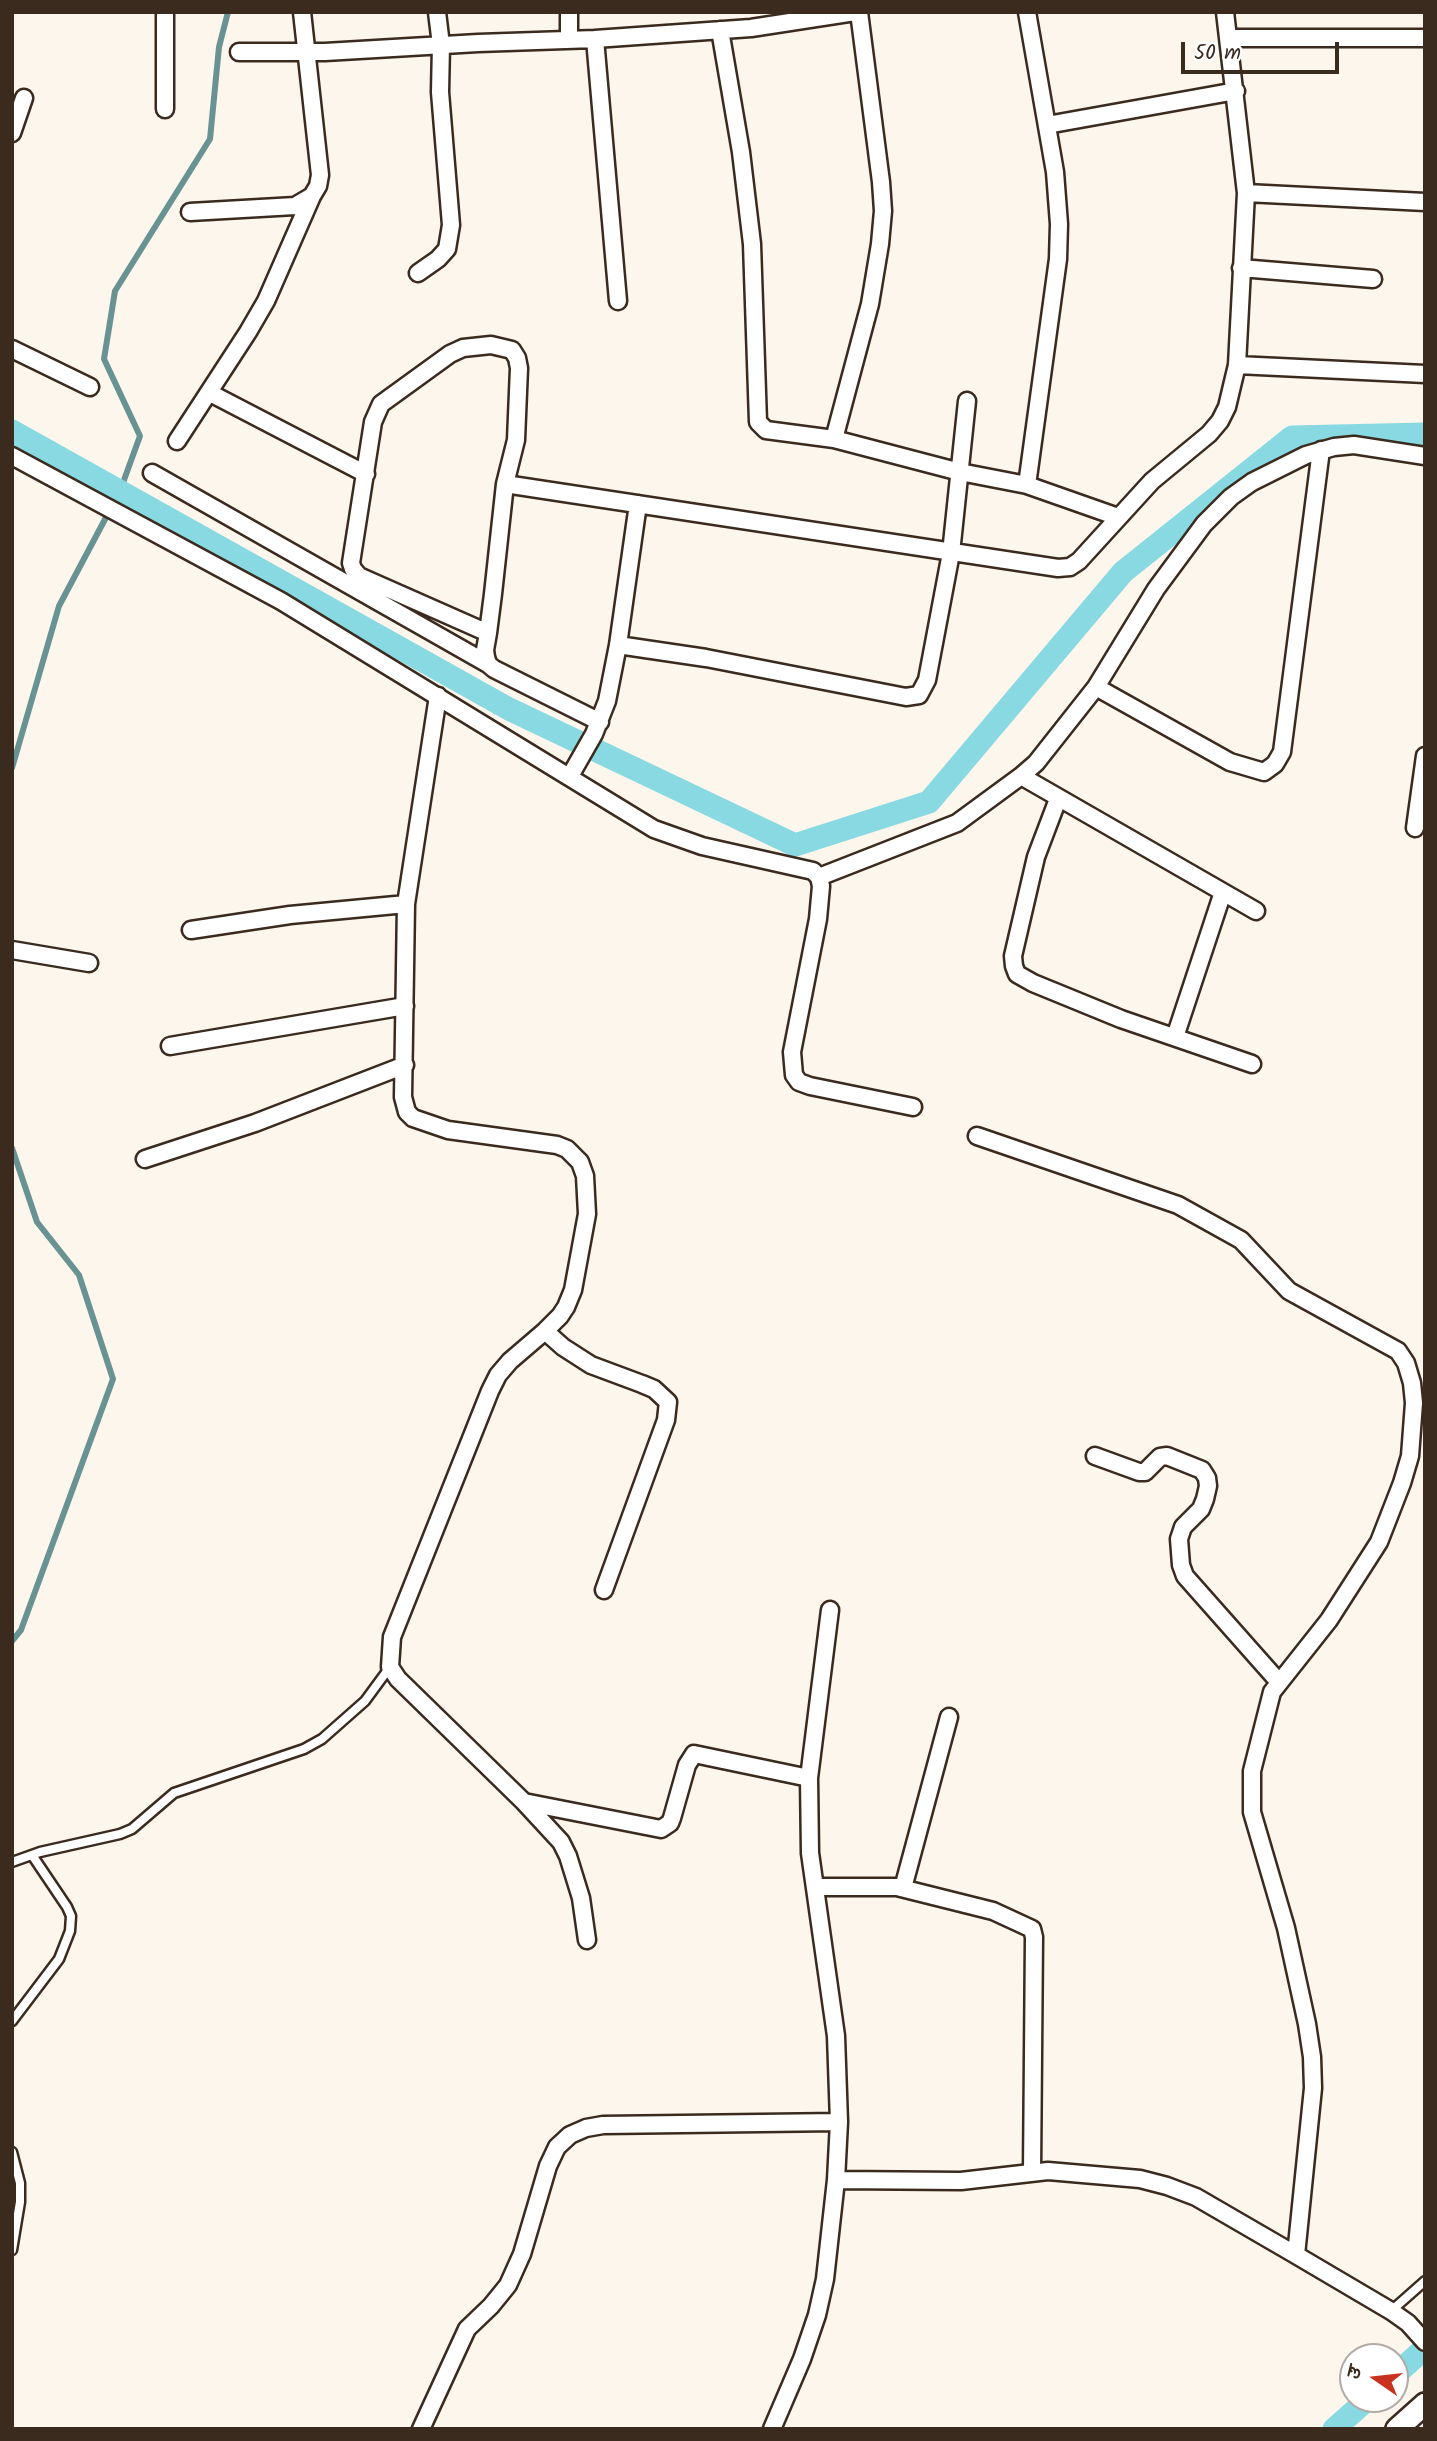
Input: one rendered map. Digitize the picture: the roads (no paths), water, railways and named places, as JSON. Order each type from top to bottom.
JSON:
[{"type":"street","points":[[165,12],[165,109]]},
{"type":"street","points":[[177,441],[266,301],[318,186],[320,174],[302,12]]},
{"type":"street","points":[[418,273],[447,249],[451,225],[440,92],[441,45],[437,12]]},
{"type":"street","points":[[569,12],[569,40]]},
{"type":"street","points":[[239,52],[306,52],[595,39],[720,30],[857,12],[883,211],[870,304],[834,439]]},
{"type":"street","points":[[1027,12],[1058,198],[1058,247],[1027,485]]},
{"type":"street","points":[[505,484],[1058,568],[1069,567],[1079,561],[1152,481],[1209,434],[1227,407],[1237,365],[1246,193],[1225,12]]},
{"type":"street","points":[[720,30],[741,152],[752,243],[758,422],[766,430],[834,439],[960,472],[1027,485],[1118,517]]},
{"type":"street","points":[[1230,38],[1425,38]]},
{"type":"street","points":[[595,39],[618,301]]},
{"type":"street","points":[[1047,125],[1236,91]]},
{"type":"street","points":[[12,133],[24,98]]},
{"type":"street","points":[[1246,193],[1425,202]]},
{"type":"street","points":[[190,212],[295,206],[312,196]]},
{"type":"street","points":[[1241,268],[1373,279]]},
{"type":"street","points":[[488,633],[359,576],[353,569],[352,552],[373,422],[381,404],[450,354],[463,348],[491,345],[512,350],[519,368],[516,440],[505,484],[488,633],[485,650],[488,664]]},
{"type":"street","points":[[12,349],[90,387]]},
{"type":"street","points":[[1237,365],[1425,374]]},
{"type":"street","points":[[210,393],[366,474]]},
{"type":"street","points":[[618,645],[706,658],[906,697],[919,695],[927,680],[951,553],[967,401]]},
{"type":"street","points":[[819,877],[957,823],[1021,776],[1041,757],[1096,687],[1156,589],[1205,524],[1231,497],[1252,482],[1306,455],[1354,445],[1425,456]]},
{"type":"street","points":[[1096,687],[1230,762],[1264,772],[1275,764],[1282,752],[1321,450]]},
{"type":"street","points":[[12,456],[281,601],[438,696],[574,769],[627,814],[654,829],[702,846],[807,868],[819,877],[821,886],[818,919],[792,1052],[794,1075],[799,1082],[810,1086],[913,1107]]},
{"type":"street","points":[[152,473],[597,728]]},
{"type":"street","points":[[574,769],[597,728],[618,645],[638,504]]},
{"type":"street","points":[[438,696],[406,904],[403,1097],[407,1112],[413,1118],[447,1130],[558,1145],[574,1154],[585,1176],[587,1214],[573,1290],[560,1316],[510,1362],[498,1375],[490,1391],[392,1637],[390,1667],[398,1679],[524,1802],[561,1842],[581,1898],[587,1940]]},
{"type":"street","points":[[1415,828],[1425,756]]},
{"type":"street","points":[[1021,776],[1256,911]]},
{"type":"street","points":[[1058,799],[1036,857],[1013,956],[1017,974],[1023,979],[1121,1019],[1252,1064]]},
{"type":"street","points":[[1175,1037],[1223,892]]},
{"type":"street","points":[[191,930],[290,915],[406,904]]},
{"type":"street","points":[[12,950],[89,963]]},
{"type":"street","points":[[170,1046],[405,1006]]},
{"type":"street","points":[[145,1159],[256,1123],[405,1065]]},
{"type":"street","points":[[977,1136],[1178,1205],[1225,1230],[1241,1240],[1289,1291],[1398,1351],[1406,1363],[1412,1383],[1419,1416],[1410,1455],[1387,1526],[1329,1620],[1278,1681],[1268,1700],[1252,1771],[1252,1812],[1286,1928],[1312,2057],[1313,2088],[1296,2255]]},
{"type":"street","points":[[545,1331],[563,1348],[591,1365],[654,1389],[668,1402],[666,1420],[604,1590]]},
{"type":"street","points":[[1096,1456],[1139,1472],[1145,1472],[1160,1457],[1167,1456],[1202,1470],[1208,1486],[1201,1508],[1183,1527],[1180,1539],[1181,1565],[1185,1576],[1278,1681]]},
{"type":"street","points":[[772,2429],[802,2359],[817,2315],[825,2279],[836,2180],[839,2122],[836,2036],[810,1853],[809,1778],[830,1610]]},
{"type":"street","points":[[903,1888],[949,1717]]},
{"type":"street","points":[[524,1802],[661,1829],[670,1823],[687,1765],[694,1754],[809,1778]]},
{"type":"street","points":[[815,1887],[903,1888],[993,1911],[1032,1929],[1032,2172]]},
{"type":"street","points":[[421,2429],[467,2329],[508,2285],[523,2255],[548,2166],[558,2147],[570,2135],[586,2127],[603,2125],[839,2122]]},
{"type":"street","points":[[836,2180],[961,2181],[1048,2171],[1140,2179],[1167,2186],[1214,2207],[1391,2311],[1408,2323],[1425,2342]]},
{"type":"street","points":[[1397,2429],[1425,2404]]},
{"type":"lane","points":[[12,1862],[120,1834],[132,1829],[174,1793],[304,1749],[322,1739],[365,1701],[390,1667]]},
{"type":"lane","points":[[12,2021],[59,1959],[70,1931],[71,1916],[67,1907],[33,1855]]},
{"type":"lane","points":[[12,2152],[20,2183],[20,2202],[12,2250]]},
{"type":"lane","points":[[1391,2311],[1425,2281]]},
{"type":"waterway","points":[[12,768],[59,606],[120,491],[140,436],[104,359],[115,291],[210,139],[219,47],[228,12]]},
{"type":"waterway","points":[[12,431],[509,709],[795,845],[929,802],[1123,572],[1292,437],[1425,434]]},
{"type":"waterway","points":[[12,1148],[37,1222],[79,1275],[113,1379],[21,1630],[12,1641]]},
{"type":"waterway","points":[[1409,2362],[1425,2348]]},
{"type":"waterway","points":[[1334,2429],[1352,2413]]}]
